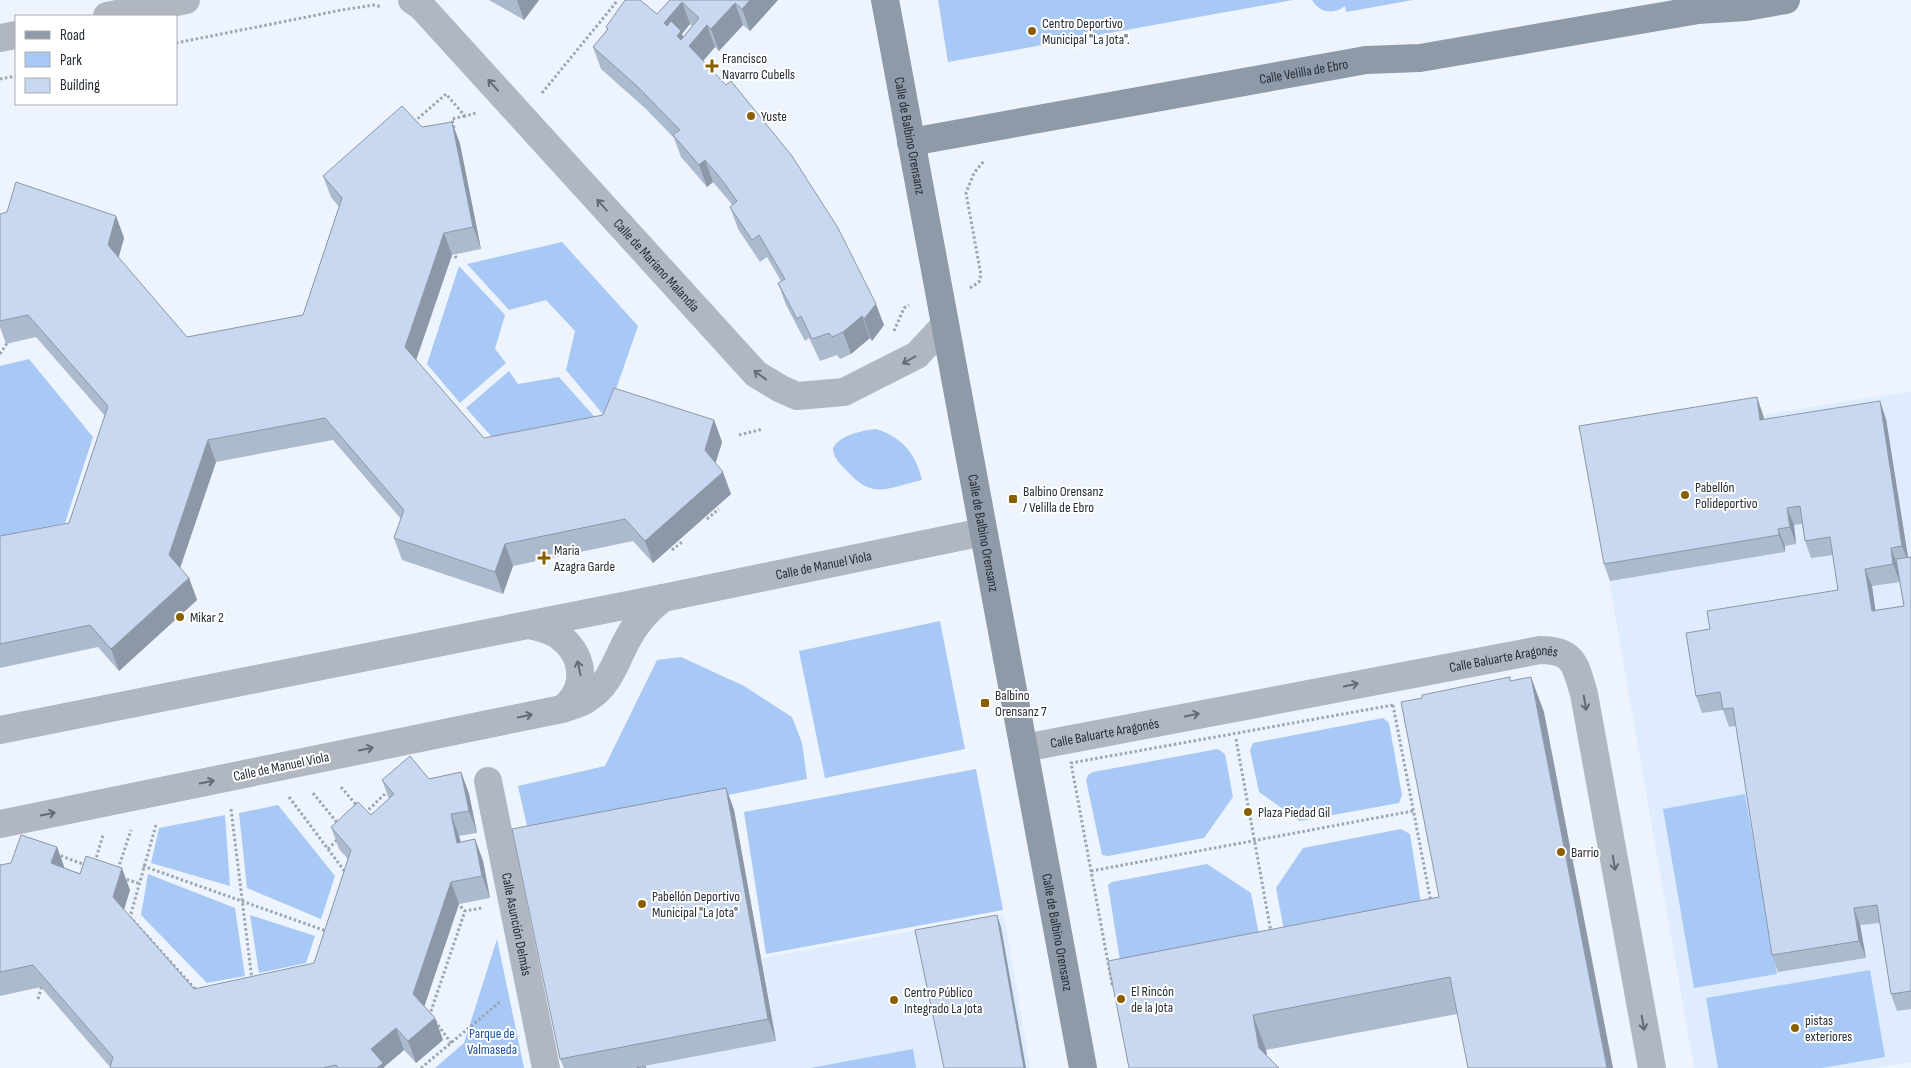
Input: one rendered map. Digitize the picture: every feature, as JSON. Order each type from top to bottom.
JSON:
[{"type":"street","points":[[112,15],[186,0]]},
{"type":"street","name":"Calle de Balbino Orensanz","points":[[884,0],[912,142],[944,326],[1083,1068]]},
{"type":"street","name":"Calle Velilla de Ebro","points":[[912,142],[1366,60],[1420,58],[1710,5],[1746,7],[1786,0]]},
{"type":"street","name":"Calle de Mariano Malandía","points":[[401,4],[422,7],[756,374],[780,389],[796,396],[844,392],[916,355],[944,326]]},
{"type":"street","points":[[0,38],[15,35]]},
{"type":"street","name":"Calle de Manuel Viola","points":[[0,730],[529,625],[983,532]]},
{"type":"street","name":"Calle de Manuel Viola","points":[[0,824],[562,709],[587,699],[601,688],[614,670],[635,626],[648,610],[663,598]]},
{"type":"street","name":"Calle de Manuel Viola","points":[[529,625],[554,632],[564,639],[579,662],[580,686],[570,703],[562,709]]},
{"type":"street","name":"Calle Baluarte Aragonés","points":[[1024,748],[1540,650],[1558,650],[1569,658],[1577,671],[1584,694],[1652,1068]]},
{"type":"street","name":"Calle Asunción Delmás","points":[[488,781],[546,1068]]},
{"type":"path","points":[[542,93],[618,0]]},
{"type":"path","points":[[178,43],[342,10],[374,5],[401,4]]},
{"type":"path","points":[[0,79],[15,76]]},
{"type":"path","points":[[413,123],[446,94],[465,116]]},
{"type":"path","points":[[455,135],[452,120],[482,112]]},
{"type":"path","points":[[893,368],[889,346],[904,308],[910,304],[974,287],[980,282],[980,267],[966,193],[974,173],[985,160]]},
{"type":"path","points":[[447,245],[458,260]]},
{"type":"path","points":[[0,354],[10,338]]},
{"type":"path","points":[[739,435],[763,429]]},
{"type":"path","points":[[707,519],[719,509]]},
{"type":"path","points":[[672,550],[682,542]]},
{"type":"path","points":[[1393,705],[1413,811],[1435,923],[1112,984],[1071,763],[1393,705]]},
{"type":"path","points":[[1235,733],[1271,934]]},
{"type":"path","points":[[340,786],[364,814],[395,785]]},
{"type":"path","points":[[313,792],[345,832]]},
{"type":"path","points":[[289,797],[348,874]]},
{"type":"path","points":[[231,809],[253,990]]},
{"type":"path","points":[[1091,871],[1413,811]]},
{"type":"path","points":[[130,917],[156,824]]},
{"type":"path","points":[[131,829],[116,876],[138,883]]},
{"type":"path","points":[[50,851],[93,867],[103,835]]},
{"type":"path","points":[[328,849],[339,838]]},
{"type":"path","points":[[143,866],[243,903],[330,932]]},
{"type":"path","points":[[348,874],[353,873]]},
{"type":"path","points":[[345,882],[348,874]]},
{"type":"path","points":[[450,902],[459,904],[465,911]]},
{"type":"path","points":[[465,911],[512,902]]},
{"type":"path","points":[[451,1043],[430,1014],[465,911]]},
{"type":"path","points":[[121,919],[130,917]]},
{"type":"path","points":[[130,917],[199,994]]},
{"type":"path","points":[[327,941],[332,924]]},
{"type":"path","points":[[1273,944],[1275,953]]},
{"type":"path","points":[[421,1068],[527,978]]},
{"type":"path","points":[[38,999],[41,988],[46,981]]},
{"type":"shaded area","points":[[1911,391],[1911,1062],[1873,1068],[1694,1068],[1585,443]]},
{"type":"shaded area","name":"Centro Público Integrado La Jota","points":[[1004,914],[1030,1068],[634,1068],[776,1041],[762,958]]},
{"type":"green space","name":"Centro Deportivo Municipal \"La Jota\".","points":[[938,0],[1293,0],[948,62]]},
{"type":"green space","points":[[1312,0],[1413,0],[1346,12],[1345,6],[1336,11],[1323,10]]},
{"type":"green space","points":[[562,242],[638,326],[606,418],[566,370],[575,331],[546,300],[509,310],[467,264]]},
{"type":"green space","points":[[459,266],[505,315],[495,349],[506,363],[460,403],[427,364]]},
{"type":"green space","points":[[29,359],[93,437],[65,523],[0,536],[0,366]]},
{"type":"green space","points":[[509,371],[518,384],[559,377],[601,424],[499,445],[466,408]]},
{"type":"green space","points":[[876,429],[893,437],[906,448],[916,462],[922,480],[890,488],[873,489],[856,480],[839,463],[833,448],[841,439],[852,434]]},
{"type":"green space","points":[[940,621],[965,749],[825,778],[799,651]]},
{"type":"green space","points":[[681,657],[744,686],[792,717],[802,743],[807,779],[529,835],[518,786],[605,766],[657,660]]},
{"type":"green space","points":[[1383,718],[1389,723],[1402,795],[1399,803],[1300,821],[1259,792],[1250,750],[1253,743]]},
{"type":"green space","points":[[1218,749],[1225,754],[1233,797],[1204,838],[1108,856],[1102,855],[1086,780],[1088,775],[1093,772]]},
{"type":"green space","points":[[976,769],[1003,910],[766,954],[744,812]]},
{"type":"green space","points":[[1745,794],[1777,974],[1694,988],[1663,809]]},
{"type":"green space","points":[[278,805],[335,876],[321,919],[247,888],[239,813]]},
{"type":"green space","points":[[225,815],[230,886],[151,863],[159,828]]},
{"type":"green space","points":[[1401,829],[1410,834],[1421,903],[1284,930],[1276,888],[1303,848]]},
{"type":"green space","points":[[1207,864],[1251,893],[1259,935],[1120,961],[1108,885],[1112,882]]},
{"type":"green space","points":[[148,874],[235,908],[245,976],[207,983],[141,915]]},
{"type":"green space","points":[[250,915],[315,936],[306,963],[259,973]]},
{"type":"green space","name":"Parque de Valmaseda","points":[[497,939],[524,1068],[435,1068],[464,1043]]},
{"type":"green space","name":"pistas exteriores","points":[[1870,970],[1885,1057],[1822,1068],[1718,1068],[1706,998]]},
{"type":"green space","points":[[913,1049],[916,1068],[810,1068]]},
{"type":"building","points":[[625,0],[640,0],[657,14],[670,0],[750,0],[742,9],[735,3],[711,29],[707,25],[689,46],[726,85],[731,81],[792,156],[838,228],[876,304],[864,319],[862,316],[843,332],[832,337],[829,333],[812,339],[801,316],[797,319],[778,283],[785,279],[759,235],[752,240],[730,207],[737,201],[722,180],[705,160],[699,165],[673,135],[680,130],[638,87],[593,47],[608,29],[606,27]],"holes":[[[682,2],[699,18],[681,40],[677,36],[681,31],[671,21],[667,26],[664,23]]]},
{"type":"building","points":[[402,106],[422,127],[452,122],[473,227],[444,233],[405,347],[484,438],[603,415],[614,388],[714,420],[705,450],[723,472],[645,541],[625,519],[505,544],[495,572],[394,538],[404,510],[325,418],[208,440],[169,555],[189,578],[111,649],[90,625],[0,644],[0,536],[69,523],[108,406],[28,315],[0,321],[0,214],[7,212],[16,182],[116,216],[108,245],[187,337],[303,315],[342,198],[323,176]]},
{"type":"building","points":[[1757,397],[1760,420],[1880,401],[1902,546],[1891,548],[1893,564],[1865,569],[1872,611],[1904,606],[1896,559],[1911,557],[1911,991],[1891,994],[1877,905],[1854,908],[1859,941],[1772,955],[1733,708],[1723,709],[1720,692],[1696,696],[1686,633],[1710,629],[1707,611],[1838,590],[1830,537],[1805,541],[1800,506],[1787,508],[1790,527],[1778,529],[1779,535],[1604,564],[1579,426]]},
{"type":"building","points":[[1510,677],[1510,681],[1531,677],[1607,1068],[1468,1068],[1450,977],[1253,1015],[1259,1048],[1279,1068],[1129,1068],[1108,961],[1439,897],[1401,702],[1422,698],[1422,695]]},
{"type":"building","points":[[410,756],[429,779],[461,772],[469,811],[451,814],[457,843],[475,839],[482,876],[451,882],[413,994],[435,1018],[408,1041],[396,1028],[371,1049],[383,1063],[377,1068],[339,1068],[336,1065],[322,1068],[110,1068],[113,1057],[33,965],[0,972],[0,865],[11,863],[21,835],[57,847],[51,863],[80,874],[86,856],[122,868],[113,897],[194,989],[314,963],[351,850],[331,827],[358,802],[371,815],[394,794],[382,780]]},
{"type":"building","name":"Pabellón Deportivo Municipal \"La Jota\"","points":[[726,788],[768,1019],[560,1059],[512,829]]},
{"type":"building","points":[[997,915],[1024,1068],[944,1068],[915,930]]},
{"type":"place","name":"Centro Deportivo Municipal \"La Jota\".","points":[[1032,31]]},
{"type":"place","name":"Francisco Navarro Cubells","points":[[712,66]]},
{"type":"place","name":"Yuste","points":[[751,116]]},
{"type":"place","name":"Pabellón Polideportivo","points":[[1685,495]]},
{"type":"place","name":"Balbino Orensanz / Velilla de Ebro","points":[[1013,499]]},
{"type":"place","name":"Maria Azagra Garde","points":[[544,558]]},
{"type":"place","name":"Mikar 2","points":[[180,617]]},
{"type":"place","name":"Balbino Orensanz 7","points":[[985,703]]},
{"type":"place","name":"Plaza Piedad Gil","points":[[1248,812]]},
{"type":"place","name":"Barrio","points":[[1561,852]]},
{"type":"place","name":"Pabellón Deportivo Municipal \"La Jota\"","points":[[642,904]]},
{"type":"place","name":"El Rincón de la Jota","points":[[1121,999]]},
{"type":"place","name":"Centro Público Integrado La Jota","points":[[894,1000]]},
{"type":"place","name":"pistas exteriores","points":[[1795,1028]]}]
